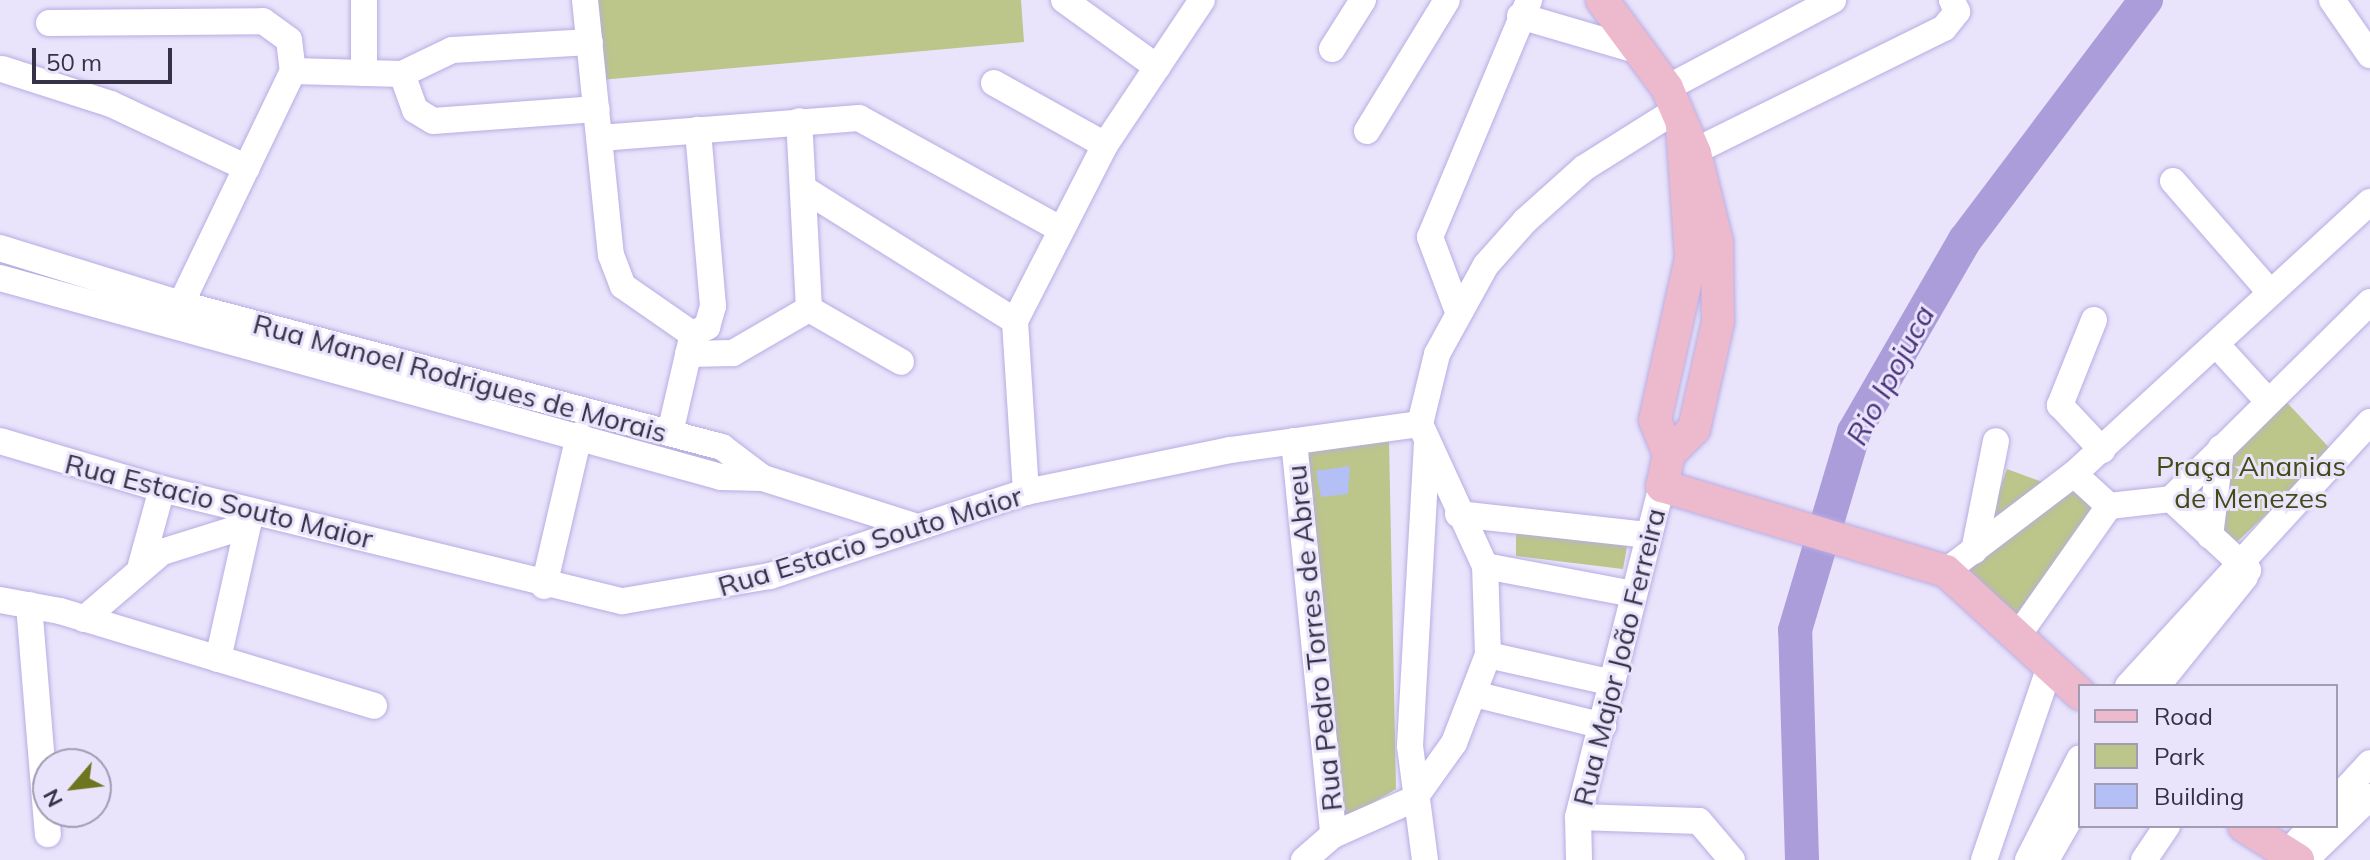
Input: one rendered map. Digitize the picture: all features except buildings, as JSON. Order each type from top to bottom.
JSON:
[{"type":"main road","points":[[1602,0],[1643,52],[1681,126],[1691,258],[1655,420],[1669,454]]},
{"type":"main road","name":"Rua Major João Ferreira","points":[[1662,486],[1669,454],[1694,429],[1711,355],[1722,285],[1681,126]]},
{"type":"main road","points":[[1670,350],[1711,355]]},
{"type":"main road","points":[[1662,486],[1747,514],[1873,547],[1946,571],[2078,692]]},
{"type":"main road","points":[[2247,828],[2297,858]]},
{"type":"street","points":[[364,0],[364,73]]},
{"type":"street","points":[[585,0],[616,271],[641,302],[690,344],[733,353],[809,309]]},
{"type":"street","points":[[1064,0],[1157,67]]},
{"type":"street","points":[[1026,492],[1015,321],[1058,228],[1105,145],[1202,0]]},
{"type":"street","points":[[1332,49],[1363,0]]},
{"type":"street","points":[[1367,131],[1447,0]]},
{"type":"street","points":[[1681,126],[1833,0]]},
{"type":"street","points":[[2332,0],[2370,55]]},
{"type":"street","points":[[1425,860],[1414,799],[1413,613],[1424,433],[1457,309],[1525,221],[1584,168],[1681,126],[1944,28],[1954,6]]},
{"type":"street","points":[[1457,309],[1430,237],[1525,8],[1643,52]]},
{"type":"street","points":[[49,23],[263,21],[282,31],[294,63],[181,304]]},
{"type":"street","points":[[294,63],[364,73],[402,74],[452,50],[590,42]]},
{"type":"street","points":[[2,69],[111,104],[247,168]]},
{"type":"street","points":[[402,74],[415,110],[433,121],[597,109]]},
{"type":"street","points":[[994,83],[1105,145]]},
{"type":"street","points":[[600,138],[859,118],[884,126],[1058,228]]},
{"type":"street","points":[[799,121],[809,309]]},
{"type":"street","points":[[670,433],[690,344],[707,327],[713,306],[698,130]]},
{"type":"street","points":[[2173,181],[2270,292]]},
{"type":"street","points":[[804,189],[1015,321]]},
{"type":"street","points":[[1946,571],[2102,450],[2370,202]]},
{"type":"street","name":"Rua Manoel Rodrigues de Morais","points":[[0,248],[422,379],[576,405],[722,447],[763,478],[911,525]]},
{"type":"street","points":[[0,278],[422,379],[574,434],[721,477],[763,478]]},
{"type":"street","points":[[2017,637],[2109,506],[2171,499],[2266,399],[2370,302]]},
{"type":"street","points":[[809,309],[901,362]]},
{"type":"street","points":[[2094,320],[2060,405],[2102,450]]},
{"type":"street","points":[[2216,344],[2266,399]]},
{"type":"street","points":[[544,586],[574,434],[576,405]]},
{"type":"street","points":[[2130,684],[2197,618],[2370,422]]},
{"type":"street","points":[[1304,860],[1333,835],[1414,799],[1478,695],[1488,655],[1485,566],[1458,514],[1424,433]]},
{"type":"street","name":"Rua Estacio Souto Maior","points":[[0,441],[250,516],[544,586],[623,601],[668,598],[770,576],[911,525],[1026,492],[1294,441],[1424,433]]},
{"type":"street","name":"Rua Pedro Torres de Abreu","points":[[1294,441],[1333,835]]},
{"type":"street","points":[[1974,551],[1996,441]]},
{"type":"street","points":[[2243,566],[2370,446]]},
{"type":"street","points":[[2210,536],[2221,448]]},
{"type":"street","points":[[2074,474],[2109,506]]},
{"type":"street","name":"Rua Major João Ferreira","points":[[1579,860],[1578,817],[1662,486]]},
{"type":"street","points":[[141,565],[162,489]]},
{"type":"street","points":[[2171,499],[2243,566]]},
{"type":"street","points":[[1458,514],[1649,535]]},
{"type":"street","points":[[84,619],[141,565],[181,543],[250,516]]},
{"type":"street","points":[[218,659],[250,516]]},
{"type":"street","points":[[1485,566],[1633,594]]},
{"type":"street","points":[[0,600],[84,619],[374,706]]},
{"type":"street","points":[[29,605],[48,834]]},
{"type":"street","points":[[2158,684],[2197,618]]},
{"type":"street","points":[[1488,655],[1613,683]]},
{"type":"street","points":[[1984,860],[2050,666]]},
{"type":"street","points":[[1478,695],[1603,726]]},
{"type":"street","points":[[2028,860],[2078,762]]},
{"type":"street","points":[[2338,798],[2370,763]]},
{"type":"street","points":[[2338,824],[2370,797]]},
{"type":"street","points":[[2046,860],[2078,804]]},
{"type":"street","points":[[1578,817],[1699,821],[1724,842],[1732,860]]},
{"type":"street","points":[[2144,860],[2166,828]]},
{"type":"street","points":[[2297,858],[2311,828]]},
{"type":"street","points":[[2297,858],[2333,828]]},
{"type":"green space","points":[[591,0],[1021,0],[1024,42],[601,80]]},
{"type":"green space","name":"Praça Ananias de Menezes","points":[[2280,395],[2333,452],[2229,549],[2176,492]]},
{"type":"green space","points":[[1389,440],[1396,789],[1344,820],[1303,448]]},
{"type":"green space","points":[[2007,469],[2048,484],[1982,539]]},
{"type":"green space","points":[[2072,486],[2097,512],[2021,619],[1966,567]]},
{"type":"green space","points":[[1516,532],[1628,541],[1623,569],[1516,556]]},
{"type":"waterway","name":"Rio Ipojuca","points":[[1802,860],[1795,630],[1854,432],[1965,240],[2146,0]]}]
